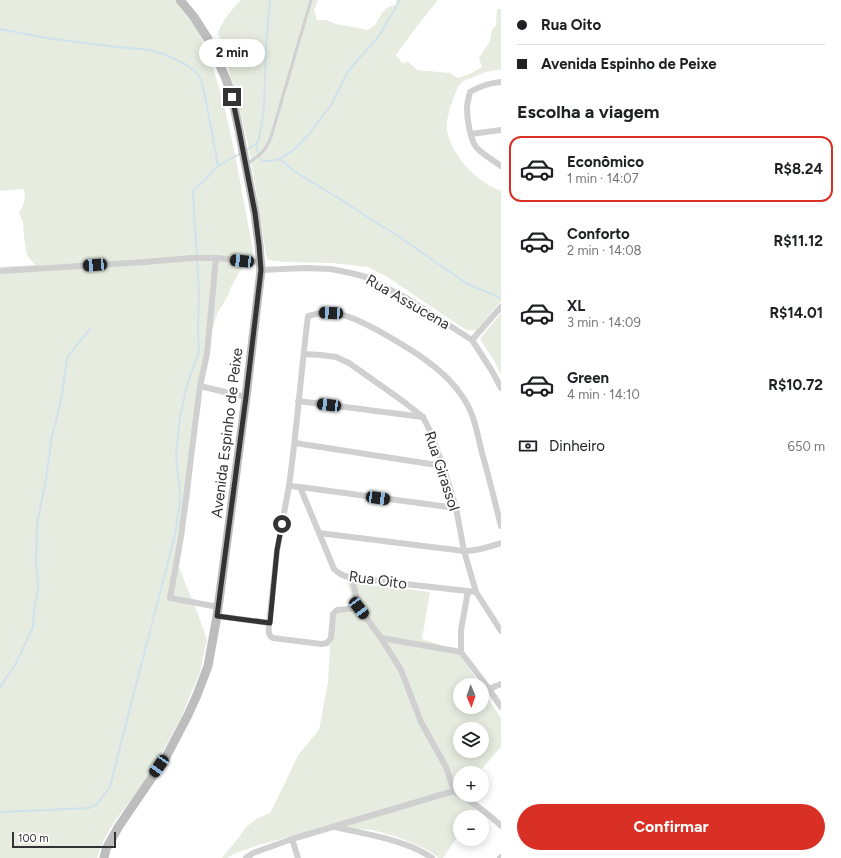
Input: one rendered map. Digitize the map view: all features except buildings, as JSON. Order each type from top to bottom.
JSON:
[{"type":"street","name":"Avenida Espinho de Peixe","points":[[104,858],[106,849],[119,826],[166,757],[187,717],[208,666],[217,611],[246,397],[261,266],[255,213],[232,97],[226,79],[208,39],[194,17],[180,0]]},
{"type":"street","points":[[501,82],[478,87],[470,92],[467,109],[471,134],[475,146],[483,154],[501,166]]},
{"type":"street","points":[[471,134],[501,130]]},
{"type":"street","name":"Rua Assucena","points":[[0,271],[201,257],[216,258],[261,266],[331,269],[351,273],[366,277],[408,299],[472,340],[501,388]]},
{"type":"street","points":[[216,258],[207,354],[200,386],[181,537],[170,598],[217,611],[270,623]]},
{"type":"street","points":[[472,340],[501,307]]},
{"type":"street","points":[[359,608],[337,610],[334,612],[328,643],[321,644],[273,638],[269,632],[277,550],[290,486],[308,316],[322,312],[349,316],[386,336],[431,364],[446,376],[463,396],[472,415],[501,526]]},
{"type":"street","name":"Rua Girassol","points":[[304,354],[336,357],[349,363],[423,417],[431,433],[443,466],[456,508],[464,551],[476,592],[501,631]]},
{"type":"street","points":[[200,386],[246,397]]},
{"type":"street","points":[[298,401],[423,417]]},
{"type":"street","points":[[295,443],[443,466]]},
{"type":"street","points":[[290,486],[456,508]]},
{"type":"street","name":"Rua Oito","points":[[300,487],[334,569],[338,573],[352,578],[476,592]]},
{"type":"street","points":[[319,533],[464,551],[482,549],[501,543]]},
{"type":"street","points":[[352,578],[359,608],[381,638],[401,670],[421,722],[446,767],[453,788]]},
{"type":"street","points":[[468,591],[461,630],[461,652],[481,678]]},
{"type":"street","points":[[381,638],[461,652]]},
{"type":"street","points":[[501,684],[489,689],[501,707]]},
{"type":"street","points":[[246,858],[253,853],[292,839],[453,791]]},
{"type":"street","points":[[471,802],[501,826]]},
{"type":"street","points":[[334,827],[369,834],[397,842],[432,858]]},
{"type":"street","points":[[292,839],[298,858]]},
{"type":"lane","points":[[245,165],[262,154],[268,146],[311,0]]},
{"type":"shaded area","points":[[0,0],[175,0],[198,30],[213,67],[235,153],[254,257],[240,271],[217,314],[207,348],[199,394],[190,496],[178,565],[207,640],[200,672],[180,720],[148,778],[117,818],[103,841],[97,858],[0,858],[0,267],[35,265],[27,255],[23,222],[19,213],[25,195],[23,189],[0,191]]},
{"type":"shaded area","points":[[241,0],[318,0],[314,10],[317,20],[326,20],[336,24],[368,30],[375,25],[382,13],[387,8],[396,4],[396,0],[438,0],[396,55],[402,63],[409,62],[417,70],[450,73],[458,78],[472,73],[482,67],[479,58],[490,41],[492,29],[496,26],[497,9],[501,9],[501,70],[484,73],[461,83],[453,98],[447,125],[449,139],[459,158],[474,174],[492,187],[501,191],[501,301],[476,331],[467,330],[460,326],[389,278],[368,267],[332,263],[285,262],[268,260],[247,141],[218,32],[222,23]]},
{"type":"shaded area","points":[[501,313],[501,375],[495,362],[480,339]]},
{"type":"shaded area","points":[[347,582],[430,592],[422,639],[450,648],[459,653],[475,678],[453,678],[453,714],[489,714],[489,700],[501,718],[501,747],[484,766],[453,766],[453,802],[477,802],[480,804],[476,810],[453,810],[453,843],[443,858],[439,858],[428,850],[400,838],[373,830],[344,828],[303,833],[259,845],[236,853],[227,858],[222,858],[245,828],[256,819],[270,813],[298,755],[319,730],[328,682],[332,611],[355,606]]},
{"type":"waterway","points":[[246,150],[256,144],[259,139],[264,108],[266,47],[270,0]]},
{"type":"waterway","points":[[256,144],[259,157],[263,161],[280,159],[296,148],[309,134],[331,105],[348,71],[379,36],[400,0]]},
{"type":"waterway","points":[[0,29],[46,38],[151,50],[185,64],[195,71],[201,79],[218,166]]},
{"type":"waterway","points":[[0,812],[89,808],[96,805],[110,787],[175,535],[180,501],[176,455],[180,416],[188,382],[199,352],[199,293],[193,191],[218,166],[241,153]]},
{"type":"waterway","points":[[280,159],[294,171],[398,236],[466,283],[501,298]]},
{"type":"waterway","points":[[0,687],[15,665],[33,627],[34,610],[38,590],[36,561],[37,524],[46,479],[52,435],[62,394],[67,359],[90,329]]},
{"type":"route","points":[[232,97],[255,213],[261,270],[217,616],[270,623],[274,571],[282,524]]}]
